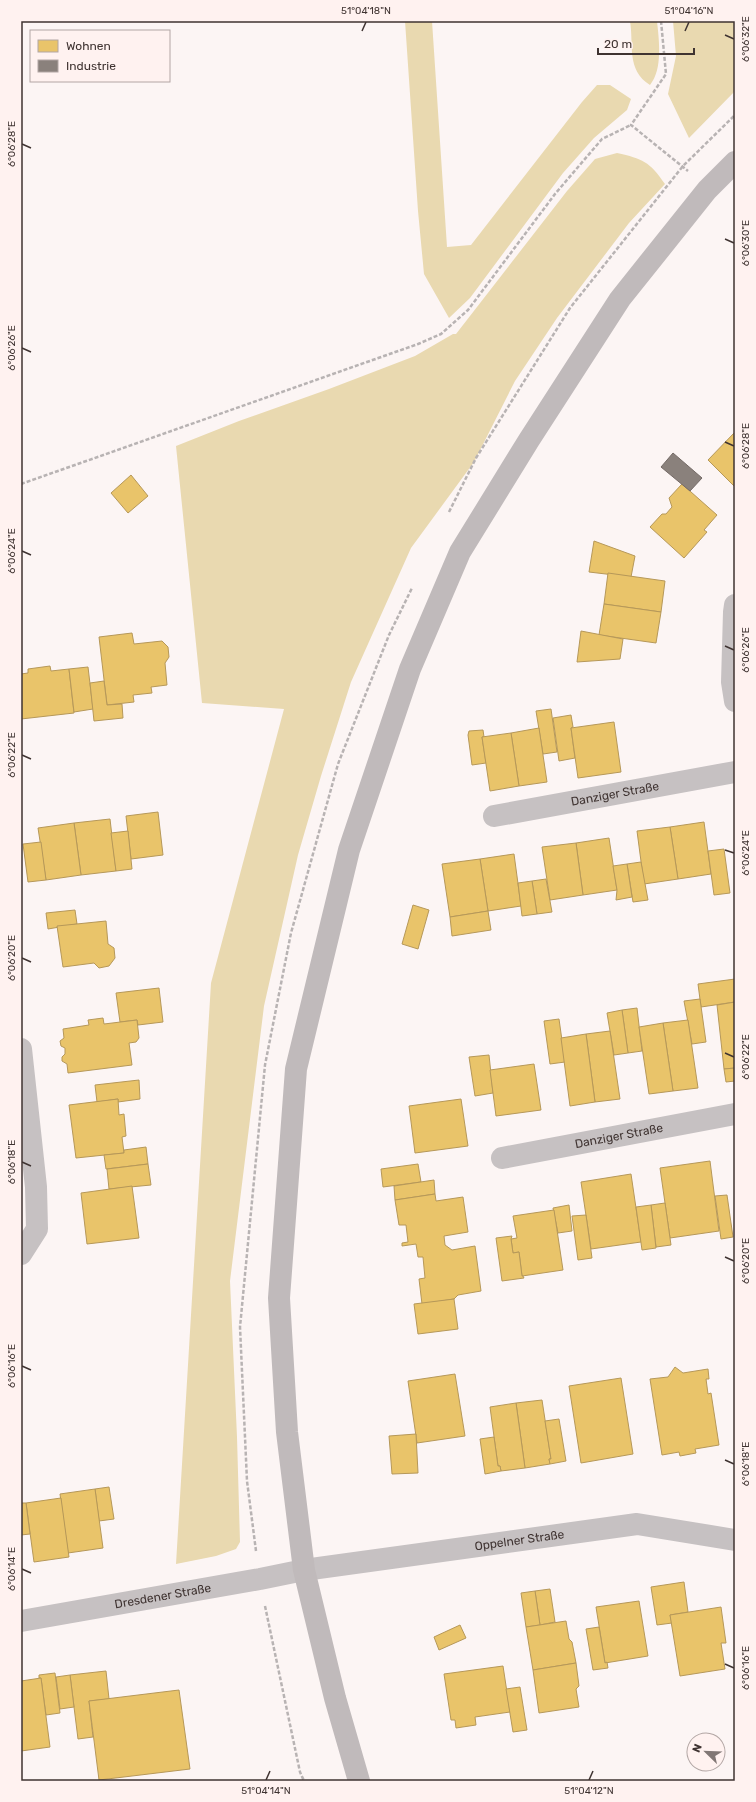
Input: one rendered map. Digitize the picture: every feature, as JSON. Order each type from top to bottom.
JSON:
[{"type":"main road","points":[[359,1781],[335,1698],[304,1570],[286,1432],[279,1298],[296,1069],[349,850],[410,669],[460,552],[529,440],[620,299],[707,190],[735,162]]},
{"type":"street","points":[[735,606],[732,682],[735,701]]},
{"type":"street","name":"Danziger Straße","points":[[494,816],[735,772]]},
{"type":"street","points":[[21,1049],[36,1187],[36,1229],[21,1254]]},
{"type":"street","name":"Danziger Straße","points":[[502,1158],[735,1114]]},
{"type":"street","name":"Oppelner Straße","points":[[304,1570],[637,1524],[735,1540]]},
{"type":"street","name":"Dresdener Straße","points":[[21,1621],[304,1570]]},
{"type":"path","points":[[21,484],[411,347],[441,334],[468,310],[555,194],[602,139],[631,125],[666,74],[661,21]]},
{"type":"path","points":[[448,515],[476,458],[570,308],[683,166],[735,115]]},
{"type":"path","points":[[631,125],[683,166],[707,190]]},
{"type":"path","points":[[304,1781],[300,1772],[260,1579],[247,1482],[240,1327],[266,1065],[291,933],[338,764],[389,635],[413,585]]},
{"type":"shaded area","points":[[405,21],[432,21],[447,247],[471,245],[582,102],[597,85],[610,85],[631,99],[627,110],[594,138],[563,173],[470,298],[449,318],[424,274],[418,211]]},
{"type":"shaded area","points":[[630,21],[657,21],[659,54],[657,71],[650,85],[642,79],[634,64],[632,56]]},
{"type":"shaded area","points":[[673,21],[735,21],[735,91],[689,138],[668,94],[676,56]]},
{"type":"shaded area","points":[[617,153],[645,162],[654,170],[665,184],[629,223],[557,318],[515,381],[474,462],[411,548],[351,682],[321,776],[298,855],[264,1006],[230,1281],[240,1542],[236,1549],[216,1556],[176,1564],[211,983],[284,709],[202,703],[176,446],[415,356],[453,334],[456,334],[567,191],[595,159]]},
{"type":"building: Wohnen","points":[[735,432],[735,487],[708,460]]},
{"type":"building: Wohnen","points":[[131,475],[148,496],[128,513],[111,493]]},
{"type":"building: Wohnen","points":[[682,484],[717,515],[704,530],[707,532],[684,558],[650,527],[662,514],[666,514],[672,507],[669,498]]},
{"type":"building: Wohnen","points":[[594,541],[635,556],[631,577],[589,572]]},
{"type":"building: Wohnen","points":[[608,573],[665,581],[661,612],[604,604]]},
{"type":"building: Wohnen","points":[[604,604],[661,612],[656,643],[599,635]]},
{"type":"building: Wohnen","points":[[581,631],[623,639],[620,659],[577,662]]},
{"type":"building: Wohnen","points":[[132,633],[134,644],[162,641],[168,647],[169,657],[165,663],[167,685],[151,687],[152,693],[133,695],[134,702],[107,705],[99,637]]},
{"type":"building: Wohnen","points":[[50,666],[51,671],[69,669],[74,713],[21,719],[21,674],[28,673],[28,669]]},
{"type":"building: Wohnen","points":[[88,667],[93,709],[74,712],[69,669]]},
{"type":"building: Wohnen","points":[[104,681],[107,705],[122,704],[123,718],[94,721],[90,683]]},
{"type":"building: Wohnen","points":[[551,709],[557,752],[543,754],[536,711]]},
{"type":"building: Wohnen","points":[[571,715],[573,727],[571,728],[575,758],[559,761],[553,718]]},
{"type":"building: Wohnen","points":[[614,722],[621,772],[578,778],[571,728]]},
{"type":"building: Wohnen","points":[[539,728],[547,782],[519,786],[511,733]]},
{"type":"building: Wohnen","points":[[483,730],[484,737],[482,737],[486,763],[472,765],[468,735],[469,731]]},
{"type":"building: Wohnen","points":[[511,733],[519,786],[490,791],[482,737]]},
{"type":"building: Wohnen","points":[[158,812],[163,855],[131,859],[126,816]]},
{"type":"building: Wohnen","points":[[110,819],[116,871],[81,875],[74,823]]},
{"type":"building: Wohnen","points":[[704,822],[711,874],[678,879],[670,827]]},
{"type":"building: Wohnen","points":[[74,823],[81,875],[46,880],[38,828]]},
{"type":"building: Wohnen","points":[[670,827],[678,879],[644,884],[637,831]]},
{"type":"building: Wohnen","points":[[128,831],[132,869],[116,871],[111,833]]},
{"type":"building: Wohnen","points":[[609,838],[617,890],[583,895],[576,843]]},
{"type":"building: Wohnen","points":[[41,842],[46,880],[28,882],[23,844]]},
{"type":"building: Wohnen","points":[[576,843],[583,895],[550,900],[542,847]]},
{"type":"building: Wohnen","points":[[724,849],[730,893],[714,895],[708,851]]},
{"type":"building: Wohnen","points":[[514,854],[521,906],[488,911],[480,859]]},
{"type":"building: Wohnen","points":[[480,859],[488,911],[450,917],[442,864]]},
{"type":"building: Wohnen","points":[[641,862],[648,900],[633,902],[627,864]]},
{"type":"building: Wohnen","points":[[627,864],[632,897],[616,900],[617,890],[613,866]]},
{"type":"building: Wohnen","points":[[546,879],[552,912],[537,914],[532,881]]},
{"type":"building: Wohnen","points":[[532,881],[537,914],[522,916],[518,883]]},
{"type":"building: Wohnen","points":[[413,905],[429,910],[418,949],[402,944]]},
{"type":"building: Wohnen","points":[[75,910],[77,924],[48,929],[46,913]]},
{"type":"building: Wohnen","points":[[488,911],[491,930],[452,936],[450,917]]},
{"type":"building: Wohnen","points":[[106,921],[108,944],[114,948],[115,958],[109,966],[99,968],[94,963],[63,967],[57,926]]},
{"type":"building: Wohnen","points":[[735,979],[735,1002],[701,1007],[698,984]]},
{"type":"building: Wohnen","points":[[159,988],[163,1022],[138,1025],[137,1020],[120,1022],[116,993]]},
{"type":"building: Wohnen","points":[[700,999],[706,1042],[692,1044],[684,1001]]},
{"type":"building: Wohnen","points":[[735,1002],[735,1068],[724,1069],[717,1005]]},
{"type":"building: Wohnen","points":[[637,1008],[642,1051],[628,1053],[622,1010]]},
{"type":"building: Wohnen","points":[[622,1010],[628,1053],[614,1055],[607,1013]]},
{"type":"building: Wohnen","points":[[103,1018],[104,1024],[137,1020],[139,1038],[136,1042],[129,1043],[132,1065],[68,1073],[67,1064],[62,1061],[62,1057],[65,1054],[65,1048],[61,1046],[60,1041],[64,1038],[63,1029],[89,1025],[88,1020]]},
{"type":"building: Wohnen","points":[[559,1019],[565,1062],[550,1064],[544,1021]]},
{"type":"building: Wohnen","points":[[688,1020],[698,1088],[673,1091],[663,1023]]},
{"type":"building: Wohnen","points":[[663,1023],[673,1091],[649,1094],[639,1027]]},
{"type":"building: Wohnen","points":[[610,1031],[620,1099],[595,1102],[586,1034]]},
{"type":"building: Wohnen","points":[[586,1034],[595,1102],[570,1106],[561,1038]]},
{"type":"building: Wohnen","points":[[489,1055],[493,1093],[475,1096],[469,1057]]},
{"type":"building: Wohnen","points":[[534,1064],[541,1110],[496,1116],[490,1070]]},
{"type":"building: Wohnen","points":[[735,1068],[735,1081],[726,1082],[724,1069]]},
{"type":"building: Wohnen","points":[[139,1080],[140,1099],[118,1102],[118,1099],[97,1102],[95,1085]]},
{"type":"building: Wohnen","points":[[118,1099],[119,1115],[124,1114],[126,1136],[122,1137],[124,1153],[76,1158],[69,1105]]},
{"type":"building: Wohnen","points":[[461,1099],[468,1146],[415,1153],[409,1106]]},
{"type":"building: Wohnen","points":[[146,1147],[148,1164],[106,1169],[104,1155],[124,1153],[124,1150]]},
{"type":"building: Wohnen","points":[[710,1161],[719,1231],[670,1238],[660,1168]]},
{"type":"building: Wohnen","points":[[148,1164],[151,1185],[109,1189],[107,1169]]},
{"type":"building: Wohnen","points":[[418,1164],[421,1182],[383,1187],[381,1169]]},
{"type":"building: Wohnen","points":[[631,1174],[641,1242],[591,1249],[581,1182]]},
{"type":"building: Wohnen","points":[[434,1180],[435,1194],[395,1200],[394,1186]]},
{"type":"building: Wohnen","points":[[132,1186],[139,1238],[87,1244],[81,1193]]},
{"type":"building: Wohnen","points":[[435,1194],[436,1201],[463,1197],[468,1232],[444,1236],[445,1245],[452,1250],[475,1246],[481,1291],[458,1295],[454,1299],[422,1304],[419,1279],[425,1278],[423,1257],[418,1257],[416,1244],[402,1246],[402,1243],[408,1242],[406,1225],[399,1225],[395,1200]]},
{"type":"building: Wohnen","points":[[727,1195],[733,1237],[721,1239],[715,1196]]},
{"type":"building: Wohnen","points":[[665,1203],[671,1245],[656,1247],[651,1205]]},
{"type":"building: Wohnen","points":[[569,1205],[572,1231],[558,1233],[553,1208]]},
{"type":"building: Wohnen","points":[[651,1205],[656,1248],[642,1250],[636,1207]]},
{"type":"building: Wohnen","points":[[554,1210],[563,1270],[522,1276],[519,1252],[513,1253],[511,1239],[517,1238],[513,1216]]},
{"type":"building: Wohnen","points":[[586,1215],[592,1258],[578,1260],[572,1216]]},
{"type":"building: Wohnen","points":[[512,1236],[513,1253],[519,1252],[522,1276],[524,1278],[502,1281],[496,1238]]},
{"type":"building: Wohnen","points":[[454,1299],[458,1329],[418,1334],[414,1304]]},
{"type":"building: Wohnen","points":[[675,1367],[683,1373],[708,1369],[709,1379],[706,1379],[708,1394],[711,1393],[719,1445],[695,1449],[696,1453],[680,1456],[679,1452],[662,1455],[650,1379],[668,1377]]},
{"type":"building: Wohnen","points":[[455,1374],[465,1436],[417,1443],[408,1381]]},
{"type":"building: Wohnen","points":[[621,1378],[633,1454],[581,1463],[569,1386]]},
{"type":"building: Wohnen","points":[[542,1400],[551,1459],[549,1459],[550,1464],[525,1468],[516,1403]]},
{"type":"building: Wohnen","points":[[516,1403],[525,1468],[501,1471],[500,1466],[498,1466],[490,1407]]},
{"type":"building: Wohnen","points":[[559,1419],[566,1461],[550,1464],[549,1459],[551,1459],[545,1421]]},
{"type":"building: Wohnen","points":[[416,1434],[418,1473],[392,1474],[389,1436]]},
{"type":"building: Wohnen","points":[[494,1437],[498,1466],[500,1466],[501,1471],[485,1474],[480,1439]]},
{"type":"building: Wohnen","points":[[109,1487],[114,1519],[99,1521],[95,1489]]},
{"type":"building: Wohnen","points":[[95,1489],[103,1548],[68,1553],[60,1494]]},
{"type":"building: Wohnen","points":[[61,1498],[69,1557],[34,1562],[26,1503]]},
{"type":"building: Wohnen","points":[[21,1503],[26,1503],[30,1534],[21,1535]]},
{"type":"building: Wohnen","points":[[684,1582],[688,1612],[670,1615],[672,1623],[657,1625],[651,1587]]},
{"type":"building: Wohnen","points":[[550,1589],[555,1622],[540,1625],[535,1591]]},
{"type":"building: Wohnen","points":[[535,1591],[540,1625],[526,1627],[521,1593]]},
{"type":"building: Wohnen","points":[[639,1601],[648,1656],[605,1663],[596,1607]]},
{"type":"building: Wohnen","points":[[721,1607],[726,1643],[721,1643],[725,1669],[680,1676],[670,1615]]},
{"type":"building: Wohnen","points":[[566,1621],[569,1639],[572,1642],[576,1663],[533,1670],[526,1627]]},
{"type":"building: Wohnen","points":[[460,1625],[466,1638],[439,1650],[434,1637]]},
{"type":"building: Wohnen","points":[[599,1627],[605,1663],[607,1662],[608,1668],[593,1670],[586,1629]]},
{"type":"building: Wohnen","points":[[576,1663],[579,1686],[576,1689],[579,1707],[539,1713],[533,1670]]},
{"type":"building: Wohnen","points":[[503,1666],[510,1712],[475,1717],[476,1725],[456,1728],[455,1720],[451,1720],[444,1674]]},
{"type":"building: Wohnen","points":[[106,1671],[109,1699],[89,1701],[93,1737],[78,1739],[70,1675]]},
{"type":"building: Wohnen","points":[[55,1673],[60,1713],[46,1715],[41,1678],[39,1678],[39,1675]]},
{"type":"building: Wohnen","points":[[70,1675],[74,1707],[60,1709],[56,1677]]},
{"type":"building: Wohnen","points":[[41,1678],[50,1747],[21,1751],[21,1681]]},
{"type":"building: Wohnen","points":[[520,1687],[527,1730],[513,1732],[506,1689]]},
{"type":"building: Wohnen","points":[[179,1690],[190,1769],[99,1780],[89,1701]]},
{"type":"building: Industrie","points":[[673,453],[702,478],[690,491],[661,467]]}]
